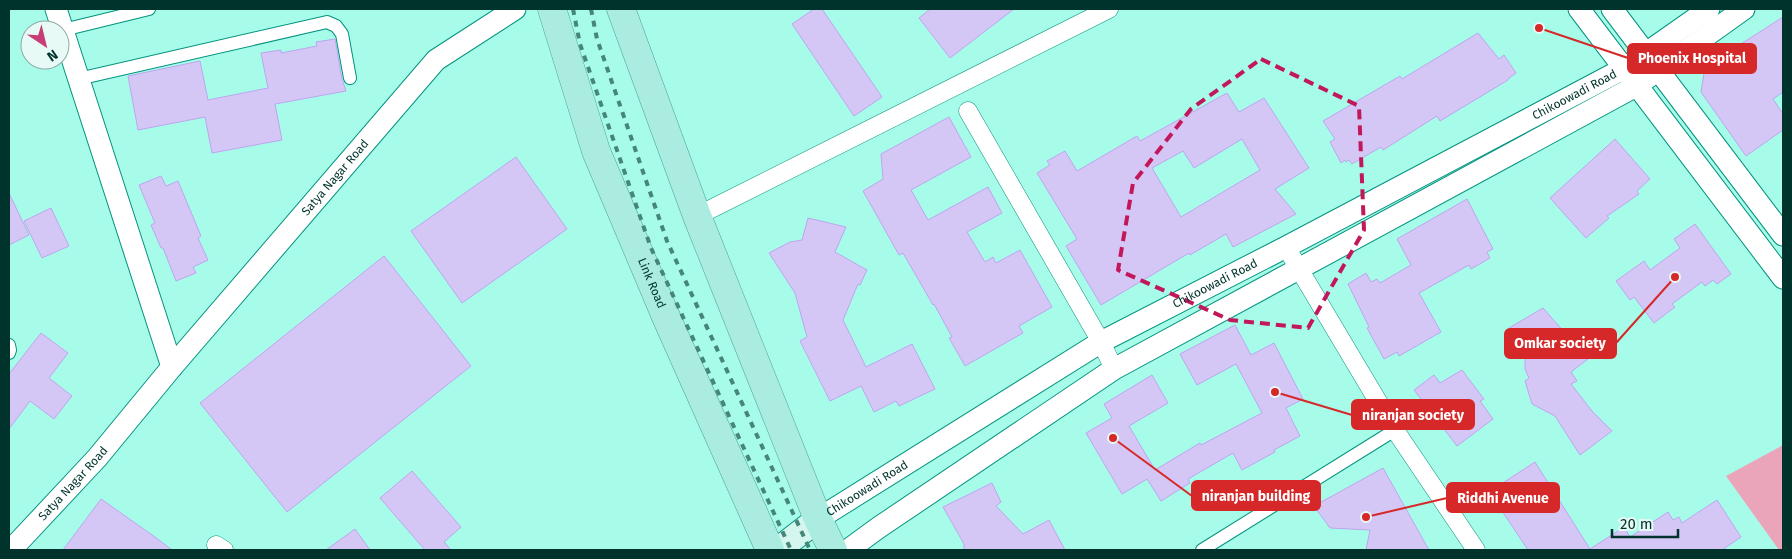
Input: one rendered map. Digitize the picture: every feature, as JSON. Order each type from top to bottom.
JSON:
[{"type":"main road","name":"Link Road","points":[[552,9],[596,151],[667,319],[770,550]]},
{"type":"main road","points":[[621,9],[697,216],[818,519],[833,550]]},
{"type":"main road","points":[[778,550],[818,519]]},
{"type":"street","points":[[70,28],[149,9]]},
{"type":"street","name":"Satya Nagar Road","points":[[11,550],[97,458],[172,366],[436,60],[515,9]]},
{"type":"street","points":[[697,216],[1109,9]]},
{"type":"street","name":"Chikoowadi Road","points":[[1579,9],[1783,278]]},
{"type":"street","points":[[1612,9],[1783,235]]},
{"type":"street","name":"Chikoowadi Road","points":[[848,550],[1114,369],[1636,86],[1652,62],[1710,9]]},
{"type":"street","name":"Chikoowadi Road","points":[[818,519],[1101,342],[1286,247],[1625,68],[1652,62],[1744,9]]},
{"type":"street","points":[[78,79],[327,22],[336,26],[342,34],[350,78]]},
{"type":"street","points":[[70,53],[172,366]]},
{"type":"street","points":[[968,111],[1101,342],[1114,369]]},
{"type":"street","points":[[1286,247],[1395,430],[1476,550]]},
{"type":"street","points":[[9,345],[9,353]]},
{"type":"street","points":[[1202,550],[1395,430]]},
{"type":"highlighted area","points":[[1261,59],[1359,106],[1364,230],[1308,328],[1230,320],[1118,270],[1133,183],[1191,109]]},
{"type":"shaded area","points":[[1783,445],[1783,550],[1779,550],[1726,476]]},
{"type":"building","points":[[814,9],[822,9],[882,97],[854,116],[792,24]]},
{"type":"building","points":[[930,9],[1014,9],[950,58],[919,18]]},
{"type":"building","points":[[1783,17],[1783,92],[1773,99],[1783,114],[1783,130],[1746,156],[1701,92],[1705,67]]},
{"type":"building","points":[[1478,33],[1499,59],[1504,55],[1516,73],[1508,80],[1440,121],[1437,116],[1383,150],[1381,147],[1352,164],[1349,160],[1341,163],[1330,142],[1335,139],[1323,121],[1400,76],[1402,79]]},
{"type":"building","points":[[335,39],[346,91],[275,104],[282,140],[212,153],[205,117],[138,130],[128,76],[200,61],[208,100],[268,88],[261,53],[281,50],[281,53],[317,46],[316,42]]},
{"type":"building","points":[[1227,93],[1239,112],[1264,98],[1309,168],[1275,189],[1296,214],[1233,247],[1226,234],[1190,255],[1189,253],[1101,305],[1066,246],[1077,239],[1037,173],[1050,165],[1047,161],[1065,151],[1077,171],[1137,136],[1140,141]],"holes":[[[1242,139],[1260,170],[1181,217],[1152,168],[1183,151],[1194,168]]]},
{"type":"building","points":[[949,117],[971,157],[911,190],[928,220],[988,187],[1002,213],[967,232],[985,262],[993,257],[996,263],[1020,250],[1052,307],[1019,326],[1023,333],[965,366],[949,338],[952,337],[934,304],[903,253],[899,255],[863,191],[883,179],[881,154]]},
{"type":"building","points":[[1615,139],[1650,179],[1637,191],[1639,194],[1607,216],[1609,218],[1586,238],[1550,198]]},
{"type":"building","points":[[516,157],[567,229],[462,303],[411,231]]},
{"type":"building","points":[[161,176],[166,186],[178,181],[201,236],[198,238],[208,260],[193,267],[196,273],[176,281],[163,248],[161,248],[151,225],[155,223],[139,185]]},
{"type":"building","points":[[9,193],[29,235],[9,245]]},
{"type":"building","points":[[1467,199],[1493,249],[1487,252],[1490,258],[1471,269],[1469,265],[1419,293],[1441,332],[1399,356],[1397,352],[1384,359],[1367,328],[1369,327],[1348,284],[1366,273],[1371,282],[1377,279],[1380,283],[1411,265],[1397,239]]},
{"type":"building","points":[[51,208],[69,246],[42,258],[24,221]]},
{"type":"building","points":[[808,218],[846,227],[835,252],[867,270],[860,285],[858,284],[843,320],[866,367],[912,344],[935,389],[899,406],[896,401],[874,412],[861,386],[830,401],[800,341],[807,337],[795,293],[769,253],[790,242],[802,240]]},
{"type":"building","points":[[1695,224],[1731,274],[1717,284],[1713,280],[1705,286],[1702,282],[1672,304],[1675,307],[1654,323],[1634,297],[1630,300],[1616,281],[1644,261],[1650,270],[1680,248],[1674,239]]},
{"type":"building","points":[[384,256],[471,366],[287,512],[200,403]]},
{"type":"building","points":[[1543,308],[1588,359],[1571,372],[1577,381],[1571,384],[1592,411],[1612,431],[1580,455],[1555,416],[1532,404],[1525,381],[1529,378],[1525,369],[1525,352],[1509,328]]},
{"type":"building","points":[[1235,325],[1251,355],[1274,343],[1303,399],[1286,408],[1300,436],[1242,470],[1233,453],[1188,479],[1190,483],[1161,501],[1147,479],[1122,494],[1086,433],[1112,418],[1104,404],[1152,375],[1168,403],[1129,426],[1155,470],[1200,443],[1201,445],[1262,413],[1236,364],[1197,385],[1180,354]]},
{"type":"building","points":[[41,333],[68,353],[49,378],[72,396],[54,419],[30,401],[9,429],[9,374]]},
{"type":"building","points":[[1462,370],[1484,399],[1480,401],[1493,419],[1457,446],[1414,390],[1434,375],[1440,383]]},
{"type":"building","points":[[1535,462],[1590,549],[1624,527],[1630,537],[1668,512],[1673,520],[1679,517],[1682,523],[1717,500],[1741,537],[1722,550],[1528,550],[1492,496],[1495,494],[1492,490]]},
{"type":"building","points":[[1383,468],[1429,550],[1366,550],[1370,530],[1330,528],[1314,506]]},
{"type":"building","points":[[412,471],[461,527],[444,542],[451,550],[425,550],[380,498]]},
{"type":"building","points":[[992,483],[1001,502],[996,506],[1023,534],[1049,520],[1065,550],[964,550],[964,544],[943,507]]},
{"type":"building","points":[[101,499],[155,537],[172,550],[63,550]]},
{"type":"building","points":[[355,529],[370,550],[326,550]]},
{"type":"railway","points":[[573,9],[580,44],[651,248],[791,550]]},
{"type":"railway","points":[[591,9],[597,39],[667,241],[810,550]]},
{"type":"place","name":"Phoenix Hospital","points":[[1539,28]]},
{"type":"place","name":"Omkar society","points":[[1675,277]]},
{"type":"place","name":"niranjan society","points":[[1275,392]]},
{"type":"place","name":"niranjan building","points":[[1113,438]]},
{"type":"place","name":"Riddhi Avenue","points":[[1366,517]]}]
